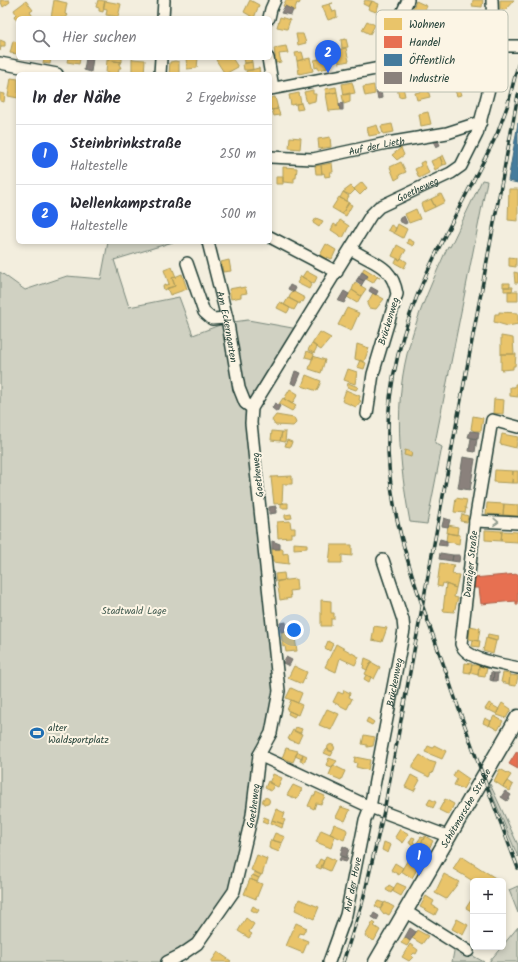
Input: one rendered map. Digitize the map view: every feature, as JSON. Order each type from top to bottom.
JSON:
[{"type":"main road","name":"Schötmarsche Straße","points":[[376,962],[450,837],[518,717]]},
{"type":"street","points":[[161,0],[162,16]]},
{"type":"street","points":[[269,16],[275,0]]},
{"type":"street","points":[[403,10],[408,0]]},
{"type":"street","name":"Goetheweg","points":[[492,0],[492,10]]},
{"type":"street","points":[[160,72],[161,60]]},
{"type":"street","points":[[268,60],[270,72]]},
{"type":"street","points":[[0,63],[47,72]]},
{"type":"street","points":[[272,88],[376,68]]},
{"type":"street","name":"Goetheweg","points":[[167,962],[181,955],[197,944],[234,891],[252,815],[259,755],[271,733],[279,691],[251,423],[252,408],[371,215],[379,207],[451,173],[461,166],[477,134],[488,92]]},
{"type":"street","name":"Auf der Lieth","points":[[272,157],[313,159],[387,142],[447,133],[481,122]]},
{"type":"street","points":[[272,238],[337,272]]},
{"type":"street","name":"Am Eckerngarten","points":[[208,244],[227,318],[239,388],[245,402],[252,408]]},
{"type":"street","name":"Brückenweg","points":[[351,249],[388,271],[395,284],[396,294],[373,374],[367,414]]},
{"type":"street","points":[[187,263],[204,312],[212,319],[227,318]]},
{"type":"street","name":"Danziger Straße","points":[[518,427],[492,420],[475,521],[461,644],[463,650],[470,656],[518,668]]},
{"type":"street","points":[[475,521],[518,524]]},
{"type":"street","name":"Brückenweg","points":[[370,807],[404,630],[403,620],[384,560]]},
{"type":"street","points":[[259,755],[370,807],[450,837]]},
{"type":"street","name":"Auf der Hove","points":[[329,962],[346,915],[364,820],[370,807]]},
{"type":"street","points":[[405,911],[468,951]]},
{"type":"green space","points":[[482,180],[487,181],[435,443],[442,447],[427,524],[410,522],[403,477],[400,432],[401,387],[405,365],[410,343],[427,294],[448,246],[450,247]]},
{"type":"green space","name":"Stadtwald Lage","points":[[108,244],[166,244],[114,260],[129,307],[179,297],[193,335],[225,323],[248,320],[298,329],[248,410],[276,689],[268,734],[256,747],[251,823],[231,891],[176,962],[0,962],[0,272],[25,290],[67,276],[101,279]]},
{"type":"green space","points":[[490,784],[518,845],[518,857],[489,787]]},
{"type":"green space","points":[[518,886],[518,913],[509,890]]},
{"type":"green space","points":[[518,927],[518,962],[489,962],[499,950],[506,950],[506,941]]},
{"type":"green space","points":[[455,946],[484,962],[452,962]]},
{"type":"building: Wohnen","points":[[0,0],[9,0],[10,2],[3,7]]},
{"type":"building: Wohnen","points":[[54,0],[67,3],[65,14],[67,16],[51,16]]},
{"type":"building: Wohnen","points":[[98,0],[105,1],[103,12],[99,11],[99,8],[96,7]]},
{"type":"building: Wohnen","points":[[250,0],[259,5],[255,16],[251,16],[244,12]]},
{"type":"building: Wohnen","points":[[286,0],[301,0],[299,4],[297,3],[294,11],[283,6]]},
{"type":"building: Wohnen","points":[[365,0],[372,1],[369,7],[363,4]]},
{"type":"building: Wohnen","points":[[473,0],[483,0],[482,7],[472,6]]},
{"type":"building: Wohnen","points":[[500,0],[514,0],[505,10],[500,10]]},
{"type":"building: Wohnen","points":[[26,1],[33,10],[30,12],[33,16],[16,16],[16,19],[14,16],[16,14],[14,10]]},
{"type":"building: Wohnen","points":[[105,1],[121,4],[118,16],[106,15],[107,9],[103,8]]},
{"type":"building: Wohnen","points":[[372,1],[379,4],[376,12],[368,9]]},
{"type":"building: Wohnen","points":[[416,1],[427,6],[425,10],[412,10]]},
{"type":"building: Wohnen","points":[[333,3],[330,4],[333,12],[336,11],[337,17],[328,20],[322,6]]},
{"type":"building: Wohnen","points":[[280,17],[290,20],[287,29],[277,27]]},
{"type":"building: Wohnen","points":[[367,21],[375,25],[370,34],[362,30]]},
{"type":"building: Wohnen","points":[[296,34],[303,34],[306,43],[298,45]]},
{"type":"building: Wohnen","points":[[346,39],[348,47],[342,48],[341,40]]},
{"type":"building: Wohnen","points":[[0,40],[5,42],[5,46],[1,46],[0,51]]},
{"type":"building: Wohnen","points":[[13,41],[16,42],[16,54],[10,53]]},
{"type":"building: Wohnen","points":[[286,46],[288,53],[279,54],[281,62],[276,63],[274,48]]},
{"type":"building: Wohnen","points":[[346,48],[349,61],[339,63],[337,50]]},
{"type":"building: Wohnen","points":[[325,51],[326,58],[319,59],[318,53]]},
{"type":"building: Wohnen","points":[[302,52],[304,59],[297,61],[295,53]]},
{"type":"building: Wohnen","points":[[310,58],[313,71],[299,74],[297,61]]},
{"type":"building: Wohnen","points":[[326,58],[328,68],[318,70],[318,67],[315,68],[314,60]]},
{"type":"building: Wohnen","points":[[44,60],[51,60],[50,64],[43,63]]},
{"type":"building: Wohnen","points":[[68,60],[80,60],[79,64],[67,62]]},
{"type":"building: Wohnen","points":[[107,60],[122,60],[122,62]]},
{"type":"building: Wohnen","points":[[107,60],[122,62],[119,64],[121,68],[119,68],[118,72],[106,72]]},
{"type":"building: Wohnen","points":[[132,60],[145,60],[144,72],[132,72]]},
{"type":"building: Wohnen","points":[[186,60],[198,60],[197,68],[187,69]]},
{"type":"building: Wohnen","points":[[216,60],[233,60],[238,67],[229,72],[224,72]]},
{"type":"building: Wohnen","points":[[244,60],[252,60],[252,62],[245,63]]},
{"type":"building: Wohnen","points":[[170,62],[179,62],[179,72],[169,72]]},
{"type":"building: Wohnen","points":[[252,62],[253,70],[244,70],[243,64]]},
{"type":"building: Wohnen","points":[[259,68],[260,72],[246,72]]},
{"type":"building: Wohnen","points":[[11,78],[16,79],[16,98],[8,96]]},
{"type":"building: Wohnen","points":[[352,82],[355,93],[344,95],[342,84]]},
{"type":"building: Wohnen","points":[[374,85],[375,94],[365,96],[363,87]]},
{"type":"building: Wohnen","points":[[336,87],[337,92],[326,94],[325,89]]},
{"type":"building: Wohnen","points":[[313,90],[313,94],[316,94],[315,101],[307,103],[304,92]]},
{"type":"building: Wohnen","points":[[337,92],[340,110],[329,111],[326,94]]},
{"type":"building: Wohnen","points":[[398,92],[404,92],[405,96],[399,97]]},
{"type":"building: Wohnen","points":[[429,92],[430,97],[417,100],[415,93]]},
{"type":"building: Wohnen","points":[[456,92],[461,92],[462,95],[457,96]]},
{"type":"building: Wohnen","points":[[0,93],[5,94],[4,102],[0,101]]},
{"type":"building: Wohnen","points":[[299,93],[301,103],[291,105],[289,95]]},
{"type":"building: Wohnen","points":[[350,93],[350,102],[344,104],[342,95]]},
{"type":"building: Wohnen","points":[[275,97],[278,109],[272,110],[272,98]]},
{"type":"building: Wohnen","points":[[301,103],[303,109],[297,110],[296,104]]},
{"type":"building: Wohnen","points":[[278,109],[280,115],[274,116],[272,110]]},
{"type":"building: Wohnen","points":[[428,112],[431,124],[421,126],[419,114]]},
{"type":"building: Wohnen","points":[[392,124],[394,132],[383,134],[381,126]]},
{"type":"building: Wohnen","points":[[377,125],[380,134],[369,136],[367,128]]},
{"type":"building: Wohnen","points":[[290,137],[301,138],[300,149],[289,148]]},
{"type":"building: Wohnen","points":[[330,137],[331,147],[319,149],[318,139]]},
{"type":"building: Wohnen","points":[[401,148],[404,155],[397,160],[392,155]]},
{"type":"building: Wohnen","points":[[443,155],[447,164],[443,165],[440,157]]},
{"type":"building: Wohnen","points":[[440,157],[443,165],[435,170],[431,161]]},
{"type":"building: Wohnen","points":[[424,161],[429,173],[419,178],[415,169],[421,166],[420,163]]},
{"type":"building: Wohnen","points":[[401,162],[406,172],[399,175],[400,177],[395,180],[390,167]]},
{"type":"building: Wohnen","points":[[332,163],[333,172],[330,172],[331,176],[325,177],[324,173],[322,174],[321,165]]},
{"type":"building: Wohnen","points":[[321,165],[322,174],[316,174],[315,166]]},
{"type":"building: Wohnen","points":[[283,167],[297,168],[294,183],[283,182]]},
{"type":"building: Wohnen","points":[[276,177],[283,177],[283,184],[276,184]]},
{"type":"building: Wohnen","points":[[362,182],[367,188],[360,195],[354,189]]},
{"type":"building: Wohnen","points":[[351,186],[355,190],[350,195],[343,192]]},
{"type":"building: Wohnen","points":[[509,189],[518,189],[518,221],[508,220]]},
{"type":"building: Wohnen","points":[[343,192],[349,196],[346,201],[340,198]]},
{"type":"building: Wohnen","points":[[441,194],[445,202],[435,207],[431,199]]},
{"type":"building: Wohnen","points":[[339,197],[349,203],[342,214],[332,208]]},
{"type":"building: Wohnen","points":[[431,199],[435,207],[424,212],[421,204]]},
{"type":"building: Wohnen","points":[[348,203],[352,205],[346,216],[342,214]]},
{"type":"building: Wohnen","points":[[416,209],[420,219],[409,223],[405,214]]},
{"type":"building: Wohnen","points":[[316,218],[323,221],[319,227],[313,223]]},
{"type":"building: Wohnen","points":[[340,220],[349,226],[343,238],[331,230],[334,224],[337,226]]},
{"type":"building: Wohnen","points":[[398,224],[407,229],[403,238],[394,233]]},
{"type":"building: Wohnen","points":[[391,225],[396,228],[394,233],[388,230]]},
{"type":"building: Wohnen","points":[[408,239],[414,242],[413,246],[407,243]]},
{"type":"building: Wohnen","points":[[326,244],[336,250],[332,259],[327,257],[326,259],[320,255]]},
{"type":"building: Wohnen","points":[[397,245],[406,250],[400,260],[392,256]]},
{"type":"building: Wohnen","points":[[509,257],[516,258],[516,267],[509,266]]},
{"type":"building: Wohnen","points":[[401,258],[407,262],[404,268],[395,263],[397,259],[400,260]]},
{"type":"building: Wohnen","points":[[229,260],[231,271],[223,272],[221,262]]},
{"type":"building: Wohnen","points":[[172,267],[176,277],[172,278],[175,286],[164,290],[163,286],[169,284],[164,270]]},
{"type":"building: Wohnen","points":[[364,268],[380,278],[377,277],[373,283],[366,279],[368,276],[362,272]]},
{"type":"building: Wohnen","points":[[306,271],[317,277],[314,284],[302,277]]},
{"type":"building: Wohnen","points":[[514,272],[518,273],[518,283],[515,283]]},
{"type":"building: Wohnen","points":[[182,274],[187,289],[170,295],[167,288],[175,286],[172,278]]},
{"type":"building: Wohnen","points":[[301,276],[312,283],[309,289],[297,283]]},
{"type":"building: Wohnen","points":[[355,282],[366,289],[361,296],[352,290]]},
{"type":"building: Wohnen","points":[[503,283],[510,283],[510,287],[503,287]]},
{"type":"building: Wohnen","points":[[245,287],[247,293],[241,294],[241,297],[231,299],[229,289]]},
{"type":"building: Wohnen","points":[[504,287],[513,287],[512,291],[504,291]]},
{"type":"building: Wohnen","points":[[352,290],[361,296],[357,303],[347,297]]},
{"type":"building: Wohnen","points":[[292,291],[305,298],[303,302],[301,301],[300,304],[289,298]]},
{"type":"building: Wohnen","points":[[508,291],[518,291],[518,301],[508,301]]},
{"type":"building: Wohnen","points":[[373,293],[384,299],[376,309],[369,308],[367,304]]},
{"type":"building: Wohnen","points":[[288,298],[298,303],[294,310],[284,305]]},
{"type":"building: Wohnen","points":[[280,302],[290,308],[287,313],[277,308]]},
{"type":"building: Wohnen","points":[[347,308],[359,313],[351,331],[338,325]]},
{"type":"building: Wohnen","points":[[499,312],[518,313],[518,324],[508,326],[494,322],[495,314],[499,314]]},
{"type":"building: Wohnen","points":[[320,332],[331,338],[321,350],[312,344]]},
{"type":"building: Wohnen","points":[[501,336],[513,338],[514,354],[501,354]]},
{"type":"building: Wohnen","points":[[312,343],[317,347],[314,353],[308,350]]},
{"type":"building: Wohnen","points":[[357,344],[369,348],[364,362],[355,359]]},
{"type":"building: Wohnen","points":[[307,351],[314,354],[313,359],[305,357]]},
{"type":"building: Wohnen","points":[[501,354],[516,354],[515,366],[513,366],[513,369],[501,370]]},
{"type":"building: Wohnen","points":[[313,356],[325,360],[321,373],[309,369]]},
{"type":"building: Wohnen","points":[[360,360],[366,363],[364,369],[357,367]]},
{"type":"building: Wohnen","points":[[348,369],[357,372],[355,384],[344,380]]},
{"type":"building: Wohnen","points":[[306,375],[321,381],[317,391],[302,386]]},
{"type":"building: Wohnen","points":[[348,383],[358,387],[356,390],[347,387]]},
{"type":"building: Wohnen","points":[[515,384],[518,384],[518,397],[510,396],[510,387],[515,387]]},
{"type":"building: Wohnen","points":[[290,389],[298,394],[292,404],[284,399]]},
{"type":"building: Wohnen","points":[[346,390],[360,396],[359,400],[361,401],[356,407],[342,401]]},
{"type":"building: Wohnen","points":[[283,398],[296,406],[292,411],[279,404]]},
{"type":"building: Wohnen","points":[[494,399],[504,400],[503,414],[493,413]]},
{"type":"building: Wohnen","points":[[276,415],[294,418],[296,423],[293,426],[275,425],[272,420]]},
{"type":"building: Wohnen","points":[[473,416],[483,418],[481,431],[474,431],[471,429]]},
{"type":"building: Wohnen","points":[[272,431],[282,432],[280,441],[271,440]]},
{"type":"building: Wohnen","points":[[282,432],[286,432],[285,442],[280,441]]},
{"type":"building: Wohnen","points":[[502,434],[518,437],[516,448],[500,444]]},
{"type":"building: Wohnen","points":[[287,440],[292,442],[290,447],[285,446]]},
{"type":"building: Wohnen","points":[[405,450],[412,452],[411,457],[404,455]]},
{"type":"building: Wohnen","points":[[495,470],[513,471],[512,483],[494,482]]},
{"type":"building: Wohnen","points":[[513,471],[518,471],[518,483],[512,483]]},
{"type":"building: Wohnen","points":[[292,476],[292,484],[283,484],[282,503],[284,503],[274,504],[271,477]]},
{"type":"building: Wohnen","points":[[456,498],[467,500],[465,513],[454,512]]},
{"type":"building: Wohnen","points":[[281,503],[288,503],[288,508],[281,508]]},
{"type":"building: Wohnen","points":[[487,503],[504,504],[503,515],[486,514]]},
{"type":"building: Wohnen","points":[[504,504],[518,505],[518,516],[503,515]]},
{"type":"building: Wohnen","points":[[291,514],[292,518],[285,519],[285,515]]},
{"type":"building: Wohnen","points":[[462,514],[468,516],[467,522],[460,521]]},
{"type":"building: Wohnen","points":[[290,521],[291,528],[295,528],[295,533],[291,533],[291,537],[278,538],[277,522]]},
{"type":"building: Wohnen","points":[[448,525],[458,527],[457,535],[447,533]]},
{"type":"building: Wohnen","points":[[485,530],[502,531],[501,541],[485,540]]},
{"type":"building: Wohnen","points":[[502,531],[518,532],[518,542],[501,541]]},
{"type":"building: Wohnen","points":[[447,533],[460,535],[459,544],[446,541]]},
{"type":"building: Wohnen","points":[[294,543],[307,544],[307,548],[294,549]]},
{"type":"building: Wohnen","points":[[331,545],[352,545],[352,556],[342,555],[342,563],[329,563]]},
{"type":"building: Wohnen","points":[[272,549],[283,549],[283,554],[288,553],[289,564],[273,562]]},
{"type":"building: Wohnen","points":[[440,563],[454,565],[452,574],[459,575],[456,588],[443,583],[442,587],[437,586]]},
{"type":"building: Wohnen","points":[[284,573],[285,580],[276,582],[275,574]]},
{"type":"building: Wohnen","points":[[296,579],[297,590],[290,591],[291,598],[280,600],[277,581]]},
{"type":"building: Wohnen","points":[[446,584],[456,588],[454,597],[458,598],[454,612],[443,611]]},
{"type":"building: Wohnen","points":[[321,600],[331,601],[331,613],[334,613],[334,619],[331,619],[331,626],[321,626]]},
{"type":"building: Wohnen","points":[[374,626],[387,628],[382,642],[372,640]]},
{"type":"building: Wohnen","points":[[470,626],[480,628],[478,641],[469,639]]},
{"type":"building: Wohnen","points":[[291,630],[292,638],[295,638],[297,651],[286,652],[285,646],[283,647],[281,632]]},
{"type":"building: Wohnen","points":[[488,634],[498,636],[497,641],[487,638]]},
{"type":"building: Wohnen","points":[[486,638],[496,641],[493,654],[483,651]]},
{"type":"building: Wohnen","points":[[473,640],[480,641],[479,647],[472,646]]},
{"type":"building: Wohnen","points":[[328,641],[333,644],[330,651],[325,648]]},
{"type":"building: Wohnen","points":[[336,644],[359,657],[355,665],[340,658],[336,672],[325,667]]},
{"type":"building: Wohnen","points":[[365,658],[372,661],[367,670],[363,668]]},
{"type":"building: Wohnen","points":[[371,662],[380,667],[374,679],[365,674]]},
{"type":"building: Wohnen","points":[[465,663],[472,664],[470,673],[464,672]]},
{"type":"building: Wohnen","points":[[472,665],[479,665],[478,675],[470,673]]},
{"type":"building: Wohnen","points":[[294,666],[307,672],[302,684],[288,678]]},
{"type":"building: Wohnen","points":[[479,666],[487,668],[485,677],[478,676]]},
{"type":"building: Wohnen","points":[[503,673],[510,674],[509,684],[501,682]]},
{"type":"building: Wohnen","points":[[366,675],[371,677],[369,682],[364,679]]},
{"type":"building: Wohnen","points":[[510,675],[518,676],[516,686],[509,685]]},
{"type":"building: Wohnen","points":[[291,688],[302,693],[298,703],[286,698]]},
{"type":"building: Wohnen","points":[[344,690],[350,693],[349,697],[352,699],[347,709],[333,702],[338,692],[343,694]]},
{"type":"building: Wohnen","points":[[291,700],[302,705],[298,715],[287,710]]},
{"type":"building: Wohnen","points":[[489,703],[492,705],[489,711],[485,709]]},
{"type":"building: Wohnen","points":[[502,703],[511,709],[506,718],[497,715]]},
{"type":"building: Wohnen","points":[[492,705],[499,709],[497,714],[489,710]]},
{"type":"building: Wohnen","points":[[327,709],[339,714],[331,730],[319,725]]},
{"type":"building: Wohnen","points":[[289,711],[296,714],[294,717],[288,714]]},
{"type":"building: Wohnen","points":[[494,716],[503,721],[498,730],[489,725]]},
{"type":"building: Wohnen","points":[[368,718],[374,722],[372,725],[366,722]]},
{"type":"building: Wohnen","points":[[485,718],[491,721],[489,726],[483,723]]},
{"type":"building: Wohnen","points":[[296,727],[302,729],[300,734],[294,731]]},
{"type":"building: Wohnen","points":[[293,730],[302,734],[298,743],[288,739]]},
{"type":"building: Wohnen","points":[[364,735],[375,737],[373,746],[367,747],[367,745],[362,744]]},
{"type":"building: Wohnen","points":[[331,744],[334,745],[334,751],[331,752],[328,751],[327,748],[328,745]]},
{"type":"building: Wohnen","points":[[434,745],[446,751],[442,759],[425,752],[428,746],[433,748]]},
{"type":"building: Wohnen","points":[[286,748],[298,751],[293,762],[282,758]]},
{"type":"building: Wohnen","points":[[327,749],[333,752],[331,756],[324,753]]},
{"type":"building: Wohnen","points":[[298,752],[303,754],[302,759],[295,756]]},
{"type":"building: Wohnen","points":[[303,754],[307,756],[304,762],[300,761]]},
{"type":"building: Wohnen","points":[[420,755],[429,761],[436,763],[432,774],[431,773],[429,777],[413,769],[413,765]]},
{"type":"building: Wohnen","points":[[355,757],[370,760],[368,770],[356,767],[357,763],[354,762]]},
{"type":"building: Wohnen","points":[[329,758],[337,761],[332,767],[326,765]]},
{"type":"building: Wohnen","points":[[333,765],[345,771],[341,780],[329,775]]},
{"type":"building: Wohnen","points":[[500,769],[511,775],[503,787],[494,781]]},
{"type":"building: Wohnen","points":[[456,770],[469,779],[463,789],[454,785],[457,779],[453,776]]},
{"type":"building: Wohnen","points":[[273,774],[282,778],[278,787],[269,783]]},
{"type":"building: Wohnen","points":[[411,775],[420,780],[414,791],[405,787]]},
{"type":"building: Wohnen","points":[[268,781],[274,785],[271,791],[265,788]]},
{"type":"building: Wohnen","points":[[507,781],[513,785],[510,791],[503,787]]},
{"type":"building: Wohnen","points":[[293,785],[302,789],[297,799],[287,795]]},
{"type":"building: Wohnen","points":[[316,792],[325,796],[321,804],[316,803],[314,809],[308,806]]},
{"type":"building: Wohnen","points":[[266,798],[269,801],[266,804],[263,801]]},
{"type":"building: Wohnen","points":[[430,799],[436,802],[433,808],[427,804]]},
{"type":"building: Wohnen","points":[[445,799],[454,804],[449,815],[439,810]]},
{"type":"building: Wohnen","points":[[341,807],[350,810],[345,821],[336,817]]},
{"type":"building: Wohnen","points":[[276,809],[285,813],[283,819],[285,820],[283,824],[272,820]]},
{"type":"building: Wohnen","points":[[264,817],[269,819],[267,824],[262,822]]},
{"type":"building: Wohnen","points":[[272,820],[283,824],[282,828],[271,823]]},
{"type":"building: Wohnen","points":[[334,824],[346,829],[347,831],[344,840],[330,834]]},
{"type":"building: Wohnen","points":[[400,829],[409,834],[403,843],[395,837]]},
{"type":"building: Wohnen","points":[[321,830],[335,836],[331,848],[316,842]]},
{"type":"building: Wohnen","points":[[275,833],[285,837],[282,843],[272,840]]},
{"type":"building: Wohnen","points":[[425,836],[433,841],[428,850],[420,845]]},
{"type":"building: Wohnen","points":[[412,837],[415,838],[413,842],[416,844],[415,846],[409,843]]},
{"type":"building: Wohnen","points":[[421,837],[424,838],[420,845],[416,844]]},
{"type":"building: Wohnen","points":[[272,840],[282,843],[279,852],[269,848],[270,841]]},
{"type":"building: Wohnen","points":[[384,842],[391,845],[388,853],[382,850]]},
{"type":"building: Wohnen","points":[[257,855],[267,859],[262,875],[251,870]]},
{"type":"building: Wohnen","points":[[326,856],[335,860],[330,871],[321,867]]},
{"type":"building: Wohnen","points":[[461,856],[495,878],[470,879],[453,869]]},
{"type":"building: Wohnen","points":[[409,858],[420,864],[412,878],[401,871]]},
{"type":"building: Wohnen","points":[[320,859],[324,861],[321,869],[316,867]]},
{"type":"building: Wohnen","points":[[395,863],[403,868],[399,875],[391,870]]},
{"type":"building: Wohnen","points":[[254,872],[261,875],[259,878],[253,875]]},
{"type":"building: Wohnen","points":[[444,874],[459,882],[446,899],[435,893]]},
{"type":"building: Wohnen","points":[[252,875],[259,878],[257,882],[250,879]]},
{"type":"building: Wohnen","points":[[250,879],[262,884],[256,899],[244,894]]},
{"type":"building: Wohnen","points":[[397,883],[406,887],[401,896],[392,891]]},
{"type":"building: Wohnen","points":[[389,885],[394,888],[391,893],[386,890]]},
{"type":"building: Wohnen","points":[[426,896],[434,901],[432,905],[438,909],[435,915],[420,907]]},
{"type":"building: Wohnen","points":[[299,899],[319,907],[314,919],[295,910]]},
{"type":"building: Wohnen","points":[[378,901],[384,903],[380,909],[375,906]]},
{"type":"building: Wohnen","points":[[385,902],[394,907],[389,915],[385,913],[384,915],[380,910]]},
{"type":"building: Wohnen","points":[[470,902],[470,910],[466,908]]},
{"type":"building: Wohnen","points":[[253,906],[259,910],[257,913],[251,910]]},
{"type":"building: Wohnen","points":[[246,918],[254,924],[249,932],[252,934],[249,938],[238,931]]},
{"type":"building: Wohnen","points":[[457,919],[468,925],[463,935],[452,929]]},
{"type":"building: Wohnen","points":[[373,922],[376,924],[374,926],[380,930],[374,941],[365,936]]},
{"type":"building: Wohnen","points":[[296,923],[307,928],[303,934],[300,933],[298,937],[308,941],[303,953],[286,946]]},
{"type":"building: Wohnen","points":[[417,930],[428,936],[422,944],[412,938]]},
{"type":"building: Wohnen","points":[[405,937],[410,941],[407,946],[401,943]]},
{"type":"building: Wohnen","points":[[410,944],[418,950],[416,954],[414,953],[411,956],[413,957],[409,961],[402,957]]},
{"type":"building: Wohnen","points":[[218,952],[231,961],[211,962]]},
{"type":"building: Handel","points":[[518,574],[518,605],[516,605],[516,601],[481,604],[479,588],[474,588],[473,578]]},
{"type":"building: Handel","points":[[517,751],[518,752],[518,769],[509,764]]},
{"type":"building: Öffentlich","points":[[518,123],[518,183],[508,181]]},
{"type":"building: Industrie","points":[[285,6],[293,10],[291,15],[281,13]]},
{"type":"building: Industrie","points":[[86,60],[93,60],[91,72],[84,70]]},
{"type":"building: Industrie","points":[[376,92],[381,92],[382,98],[378,99]]},
{"type":"building: Industrie","points":[[343,103],[343,110],[340,110],[339,104]]},
{"type":"building: Industrie","points":[[437,139],[440,145],[436,147],[433,141]]},
{"type":"building: Industrie","points":[[404,216],[407,223],[405,224],[399,221],[400,218]]},
{"type":"building: Industrie","points":[[362,272],[368,276],[364,281],[358,278]]},
{"type":"building: Industrie","points":[[358,278],[364,281],[362,285],[356,281]]},
{"type":"building: Industrie","points":[[290,285],[296,288],[294,292],[288,289]]},
{"type":"building: Industrie","points":[[371,287],[378,291],[376,295],[369,291]]},
{"type":"building: Industrie","points":[[344,291],[349,294],[344,303],[338,301]]},
{"type":"building: Industrie","points":[[295,371],[301,373],[296,385],[291,383]]},
{"type":"building: Industrie","points":[[275,403],[280,406],[277,412],[272,408]]},
{"type":"building: Industrie","points":[[470,431],[479,432],[478,439],[468,437]]},
{"type":"building: Industrie","points":[[471,438],[477,439],[475,452],[469,451]]},
{"type":"building: Industrie","points":[[463,457],[475,459],[470,490],[458,488]]},
{"type":"building: Industrie","points":[[276,506],[276,513],[269,514],[269,507]]},
{"type":"building: Industrie","points":[[444,518],[450,520],[448,527],[442,526]]},
{"type":"building: Industrie","points":[[440,539],[447,541],[447,546],[438,545]]},
{"type":"building: Industrie","points":[[272,541],[280,544],[280,549],[272,549]]},
{"type":"building: Industrie","points":[[440,553],[453,555],[452,561],[439,559]]},
{"type":"building: Industrie","points":[[453,555],[460,555],[459,562],[452,561]]},
{"type":"building: Industrie","points":[[286,622],[287,631],[281,632],[280,623]]},
{"type":"building: Industrie","points":[[286,657],[292,660],[289,666],[283,663]]},
{"type":"building: Industrie","points":[[491,672],[494,673],[493,681],[490,680]]},
{"type":"building: Industrie","points":[[494,673],[498,673],[497,681],[493,681]]},
{"type":"building: Industrie","points":[[505,791],[511,795],[507,801],[501,797]]},
{"type":"building: Industrie","points":[[343,846],[349,849],[346,858],[340,855]]},
{"type":"building: Industrie","points":[[341,856],[348,859],[346,862],[339,860]]},
{"type":"building: Industrie","points":[[374,913],[379,916],[377,920],[372,917]]},
{"type":"building: Industrie","points":[[410,928],[416,932],[410,941],[405,937]]},
{"type":"railway","points":[[518,65],[507,107],[497,134],[428,270],[406,326],[398,355],[390,397],[388,437],[390,476],[396,514],[405,551],[489,793],[518,868]]},
{"type":"railway","points":[[343,962],[362,904],[384,811],[518,95]]},
{"type":"place","name":"Wellenkampstraße","points":[[328,73]]},
{"type":"place","name":"alter Waldsportplatz","points":[[37,733]]},
{"type":"place","name":"Steinbrinkstraße","points":[[419,876]]}]
